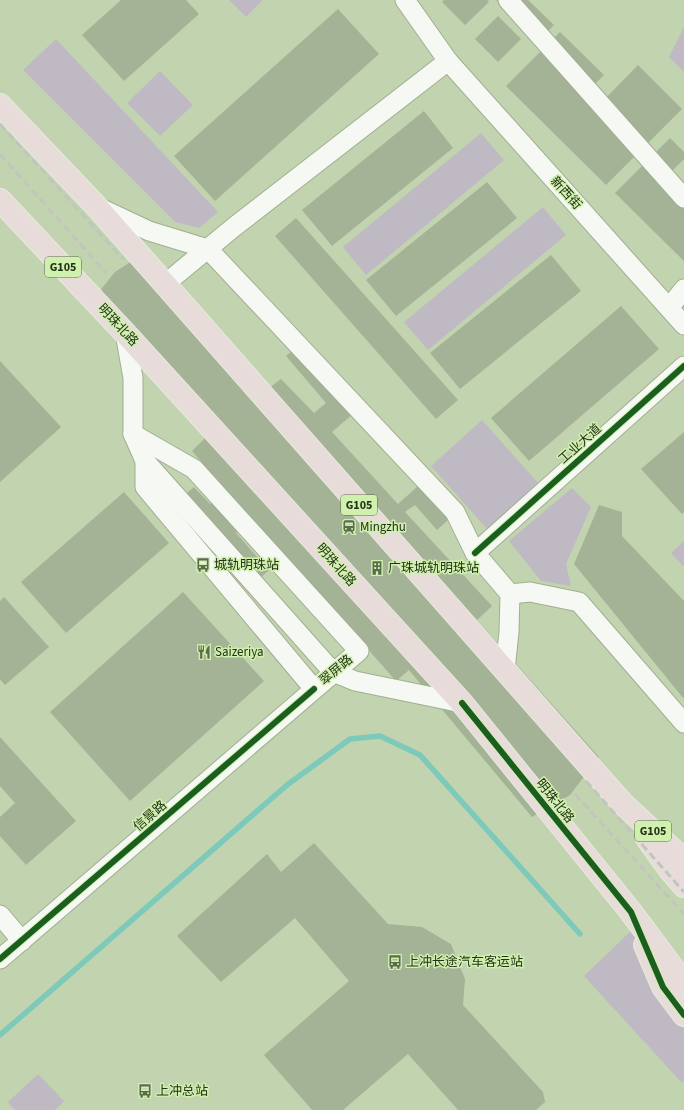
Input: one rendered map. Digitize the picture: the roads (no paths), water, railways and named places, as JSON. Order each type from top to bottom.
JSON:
[{"type":"highway","name":"G105","points":[[0,105],[97,207],[622,803],[684,860]]},
{"type":"highway","name":"明珠北路","points":[[0,200],[125,333],[462,703],[631,912],[684,983]]},
{"type":"highway","points":[[622,803],[684,844]]},
{"type":"highway","points":[[622,803],[670,870],[684,886]]},
{"type":"highway","points":[[631,912],[684,956]]},
{"type":"highway","points":[[631,912],[663,987],[684,1015]]},
{"type":"street","name":"新西街","points":[[404,0],[448,61],[684,325]]},
{"type":"street","points":[[508,0],[684,198]]},
{"type":"street","points":[[165,284],[448,61]]},
{"type":"street","points":[[97,207],[149,231],[208,249],[455,512],[475,553],[510,594],[509,632],[505,670]]},
{"type":"street","points":[[669,308],[684,289]]},
{"type":"street","points":[[125,333],[133,378],[133,434],[145,461],[333,672],[355,680],[462,703]]},
{"type":"street","name":"工业大道","points":[[475,553],[684,366]]},
{"type":"street","name":"翠屏路","points":[[133,434],[194,469],[359,651],[314,689]]},
{"type":"street","points":[[145,461],[145,487],[314,689]]},
{"type":"street","points":[[510,594],[530,592],[578,602],[684,723]]},
{"type":"street","name":"信景路","points":[[0,959],[314,689]]},
{"type":"street","points":[[0,915],[22,941]]},
{"type":"waterway","points":[[0,1035],[287,785],[350,739],[380,736],[420,755],[580,934]]},
{"type":"railway","points":[[0,124],[123,259]]},
{"type":"railway","points":[[0,154],[106,273]]},
{"type":"railway","points":[[586,781],[684,892]]},
{"type":"railway","points":[[575,794],[684,914]]},
{"type":"place","name":"Mingzhu","points":[[349,527]]},
{"type":"place","name":"城轨明珠站","points":[[203,565]]},
{"type":"place","name":"广珠城轨明珠站","points":[[377,568]]},
{"type":"place","name":"Saizeriya","points":[[204,652]]},
{"type":"place","name":"上冲长途汽车客运站","points":[[395,962]]},
{"type":"place","name":"上冲总站","points":[[145,1091]]}]
